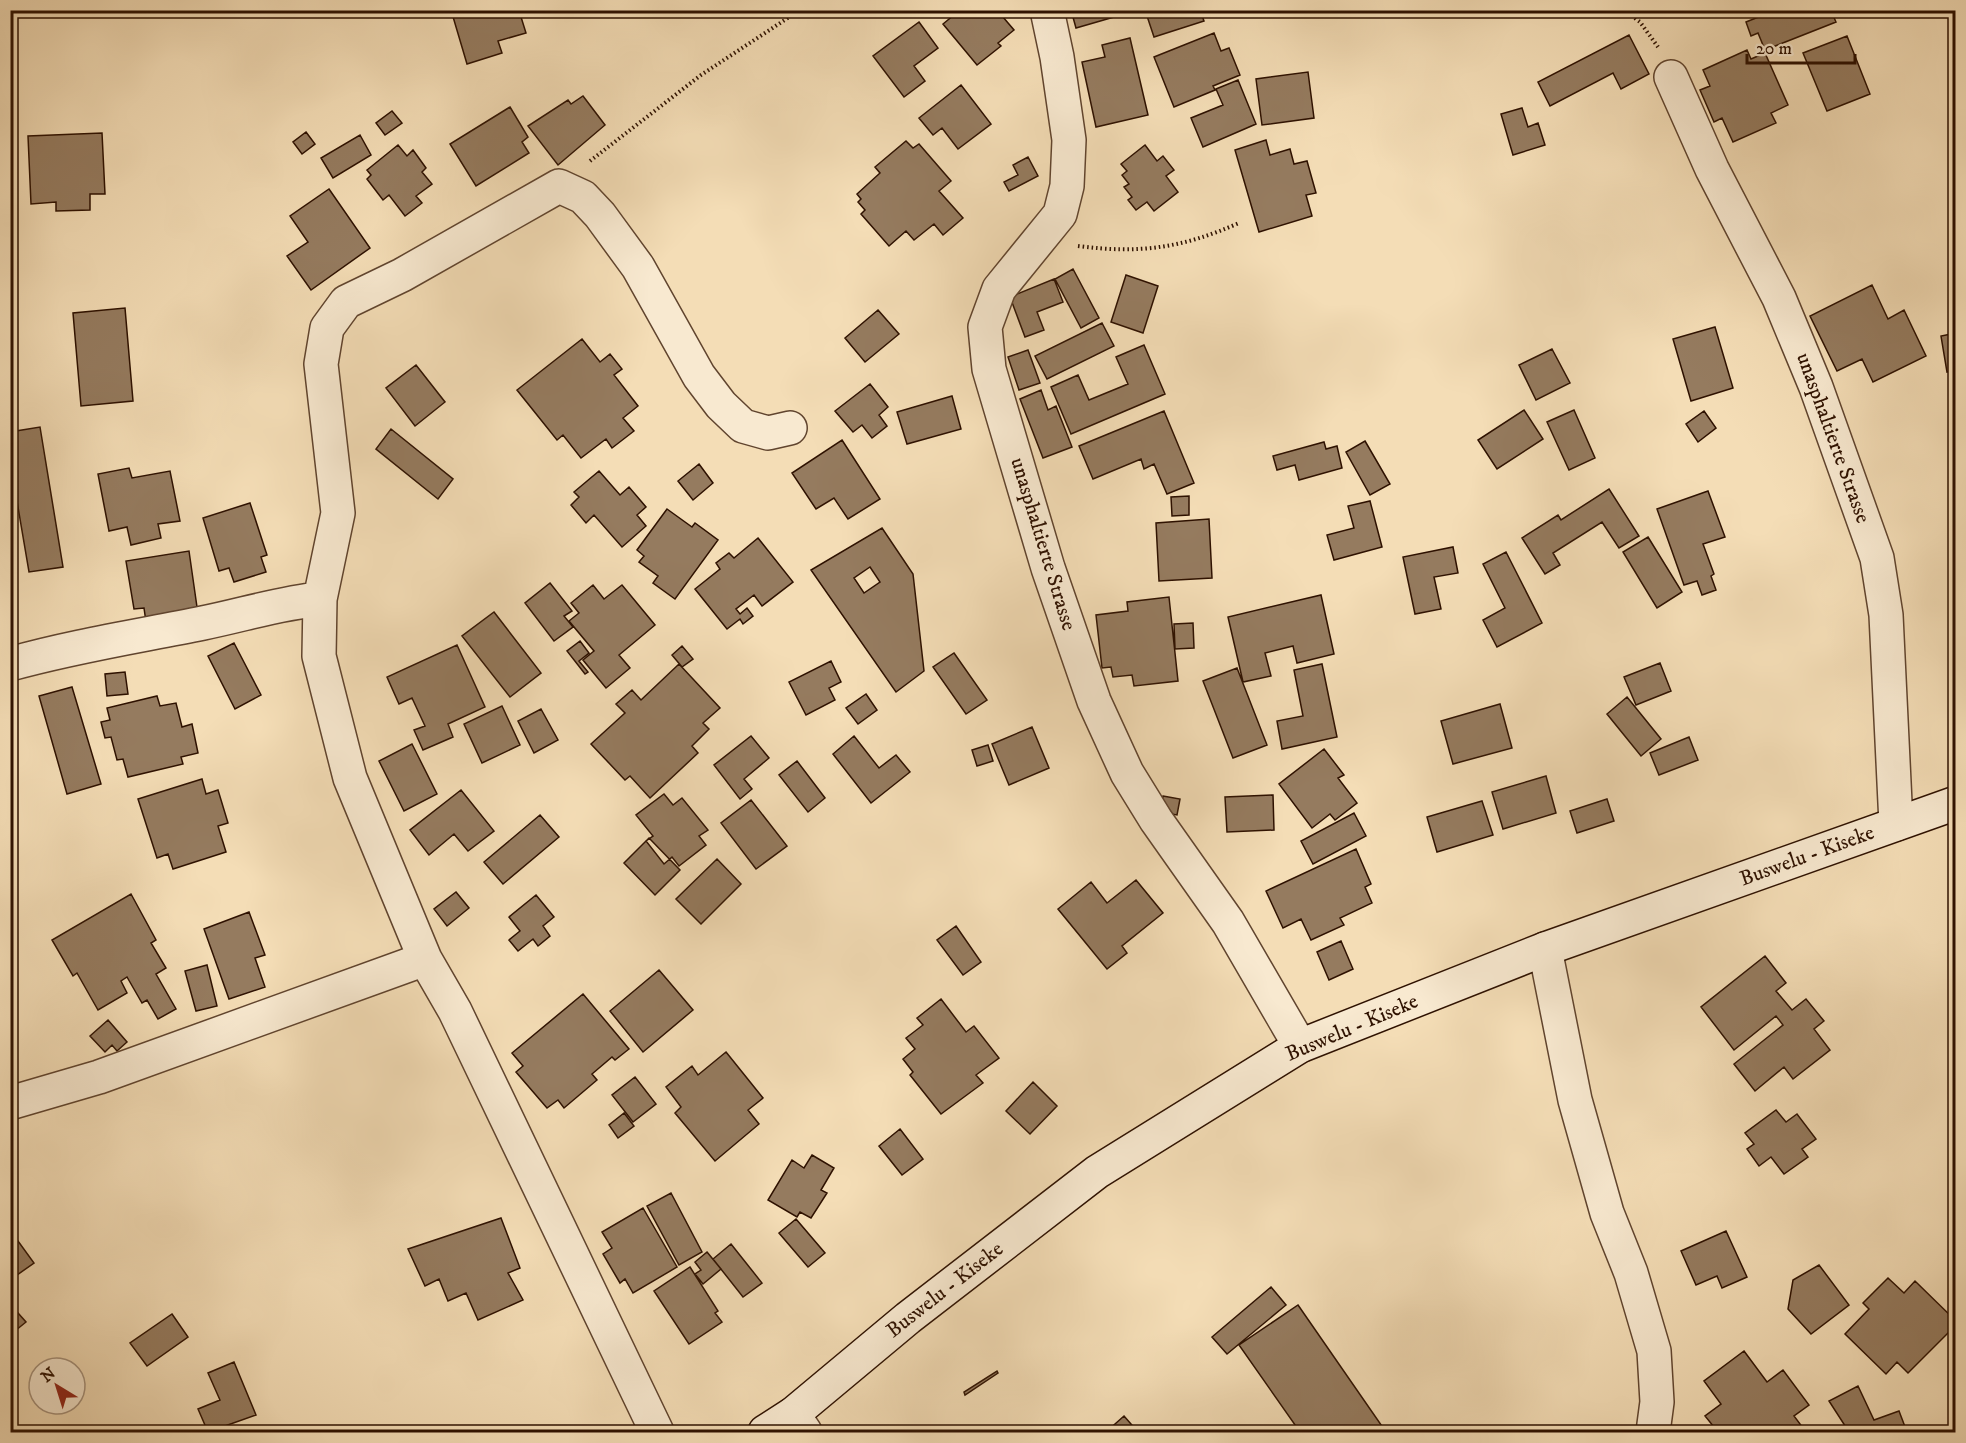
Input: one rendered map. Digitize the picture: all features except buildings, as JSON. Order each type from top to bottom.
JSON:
[{"type":"street","name":"unasphaltierte Strasse","points":[[1047,10],[1058,57],[1069,140],[1067,186],[1060,214],[999,289],[985,327],[990,369],[1048,568],[1094,701],[1127,772],[1156,820],[1228,922],[1300,1046]]},
{"type":"street","name":"unasphaltierte Strasse","points":[[1671,77],[1712,169],[1779,298],[1816,387],[1877,558],[1886,615],[1896,824]]},
{"type":"street","points":[[657,1432],[455,1011],[425,958],[350,778],[319,656],[320,599],[338,513],[321,364],[327,328],[346,302],[402,275],[559,186],[583,197],[600,215],[638,267],[699,376],[721,405],[743,426],[768,433],[790,428]]},
{"type":"street","points":[[10,664],[50,652],[212,621],[285,603],[320,599]]},
{"type":"street","name":"Buswelu - Kiseke","points":[[765,1432],[799,1423],[908,1318],[1097,1172],[1300,1046],[1545,949],[1956,803]]},
{"type":"street","points":[[1545,949],[1575,1100],[1607,1213],[1631,1273],[1654,1351],[1657,1402],[1653,1432]]},
{"type":"street","points":[[10,1103],[99,1077],[425,958]]},
{"type":"path","points":[[559,186],[701,75],[800,10]]},
{"type":"path","points":[[1624,10],[1640,22],[1658,46],[1671,77]]},
{"type":"path","points":[[1036,241],[1113,251],[1174,247],[1239,223]]}]
